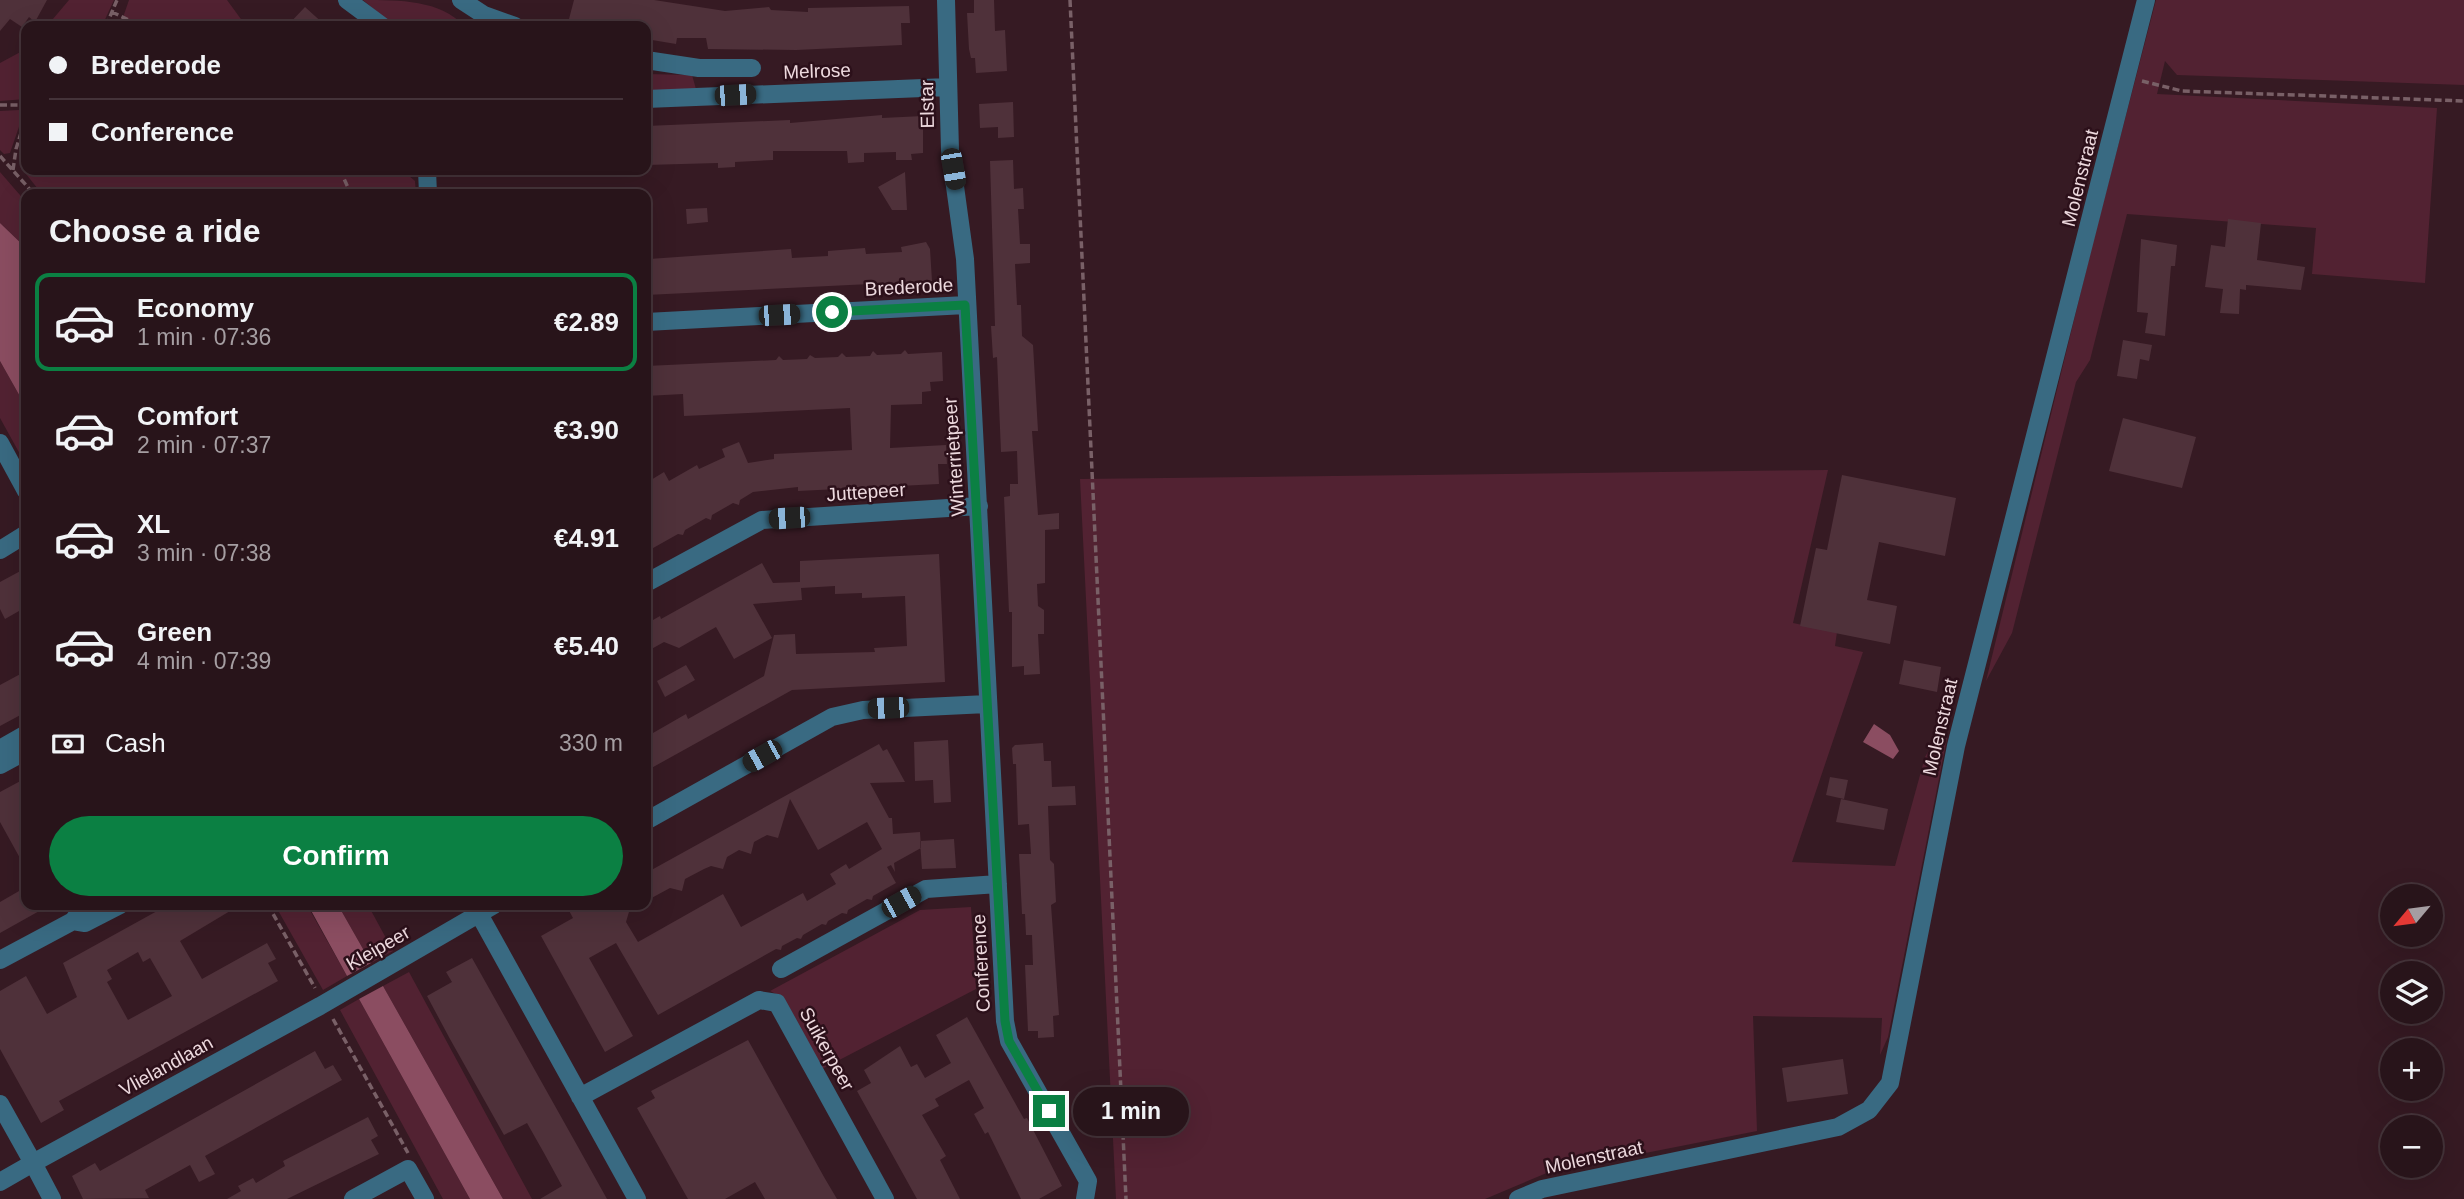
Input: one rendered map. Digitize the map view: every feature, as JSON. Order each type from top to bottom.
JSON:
[{"type":"street","points":[[347,0],[375,21]]},
{"type":"street","points":[[461,0],[481,20]]},
{"type":"street","name":"Elstar","points":[[946,0],[950,150],[960,207]]},
{"type":"street","name":"Molenstraat","points":[[1518,1199],[1542,1189],[1838,1127],[1868,1110],[1890,1083],[1956,746],[2146,0]]},
{"type":"street","points":[[651,61],[699,68],[752,68]]},
{"type":"street","name":"Melrose","points":[[651,99],[948,87]]},
{"type":"street","name":"Winterrietpeer","points":[[960,207],[979,506],[988,704]]},
{"type":"street","name":"Brederode","points":[[651,322],[965,305]]},
{"type":"street","points":[[0,443],[21,482]]},
{"type":"street","name":"Juttepeer","points":[[651,580],[762,520],[979,506]]},
{"type":"street","points":[[0,550],[21,537]]},
{"type":"street","points":[[651,818],[832,717],[863,709],[988,704]]},
{"type":"street","name":"Conference","points":[[988,704],[1005,1021],[1009,1041],[1088,1181],[1085,1199]]},
{"type":"street","points":[[0,749],[21,737]]},
{"type":"street","points":[[0,765],[21,754]]},
{"type":"street","points":[[781,969],[926,889],[998,884]]},
{"type":"street","points":[[0,960],[73,921],[84,910]]},
{"type":"street","points":[[73,921],[85,923],[110,910]]},
{"type":"street","name":"Kleipeer","points":[[322,1005],[474,910]]},
{"type":"street","points":[[477,910],[637,1199]]},
{"type":"street","name":"Suikerpeer","points":[[580,1097],[759,1000],[778,1003],[885,1199]]},
{"type":"street","name":"Vlielandlaan","points":[[0,1182],[322,1005]]},
{"type":"street","points":[[0,1104],[52,1199]]},
{"type":"street","points":[[353,1199],[408,1169],[425,1199]]},
{"type":"path","points":[[108,21],[117,0]]},
{"type":"path","points":[[1070,0],[1126,1199]]},
{"type":"path","points":[[112,12],[131,21]]},
{"type":"path","points":[[2127,77],[2182,91],[2464,101]]},
{"type":"path","points":[[0,105],[21,105]]},
{"type":"path","points":[[13,170],[21,137]]},
{"type":"path","points":[[0,156],[30,189]]},
{"type":"path","points":[[271,910],[322,1005],[411,1158]]},
{"type":"shaded area","points":[[69,0],[114,0],[104,21],[51,21]]},
{"type":"shaded area","points":[[129,0],[227,0],[242,21],[122,21]]},
{"type":"shaded area","points":[[363,0],[418,3],[444,11],[459,21],[388,21]]},
{"type":"shaded area","points":[[2156,0],[2464,0],[2464,85],[2177,75],[2165,61],[2157,94],[2437,108],[2425,283],[2312,274],[2316,228],[2127,214],[2090,360],[2076,382],[2012,633],[1986,681],[2093,242]]},
{"type":"shaded area","points":[[21,52],[21,99],[0,101],[0,63]]},
{"type":"shaded area","points":[[651,74],[692,75],[696,89],[651,91]]},
{"type":"shaded area","points":[[19,110],[21,112],[21,121],[10,153],[4,154],[0,150],[0,111]]},
{"type":"shaded area","points":[[0,172],[21,196],[21,243],[0,223]]},
{"type":"shaded area","points":[[27,175],[408,175],[415,181],[416,189],[38,189]]},
{"type":"shaded area","points":[[0,223],[21,243],[21,398],[0,361]]},
{"type":"shaded area","points":[[0,361],[21,398],[21,456],[0,418]]},
{"type":"shaded area","points":[[1828,470],[1793,623],[1837,632],[1835,646],[1863,652],[1792,862],[1895,866],[1925,757],[1932,745],[1941,738],[1947,738],[1888,1037],[1880,1055],[1882,1018],[1753,1016],[1757,1131],[1549,1172],[1485,1199],[1116,1199],[1080,479]]},
{"type":"shaded area","points":[[1874,724],[1890,735],[1899,751],[1893,759],[1863,742]]},
{"type":"shaded area","points":[[971,907],[976,989],[820,1070],[778,995],[770,991],[920,910]]},
{"type":"shaded area","points":[[278,910],[310,910],[347,976],[323,990]]},
{"type":"shaded area","points":[[311,910],[341,910],[371,963],[347,976]]},
{"type":"shaded area","points":[[341,910],[371,910],[393,951],[371,963]]},
{"type":"shaded area","points":[[409,972],[532,1199],[503,1199],[383,986]]},
{"type":"shaded area","points":[[383,986],[503,1199],[470,1199],[359,999]]},
{"type":"shaded area","points":[[359,999],[470,1199],[443,1199],[340,1010]]},
{"type":"building","points":[[0,0],[47,0],[36,21],[29,17],[26,21],[21,21],[21,26],[10,19],[0,31]]},
{"type":"building","points":[[574,0],[654,0],[725,11],[769,7],[771,10],[808,12],[808,8],[909,6],[910,23],[901,23],[902,45],[796,50],[708,49],[706,38],[677,38],[676,44],[651,40],[651,21],[569,19]]},
{"type":"building","points":[[974,0],[994,0],[995,31],[1005,30],[1007,71],[976,73],[975,58],[971,58],[969,49],[967,13],[974,13]]},
{"type":"building","points":[[305,7],[320,21],[292,21]]},
{"type":"building","points":[[1013,102],[1014,137],[998,138],[998,127],[980,128],[979,104]]},
{"type":"building","points":[[882,115],[882,118],[923,116],[923,153],[911,154],[912,160],[896,160],[896,152],[864,153],[864,162],[848,163],[847,151],[773,151],[773,160],[735,162],[735,167],[718,168],[718,163],[651,165],[651,126],[790,120],[790,123]]},
{"type":"building","points":[[1013,160],[1014,189],[1023,188],[1024,209],[1018,209],[1020,244],[1030,244],[1030,263],[1015,264],[1022,336],[1033,345],[1038,431],[1032,431],[1038,515],[1059,513],[1059,529],[1045,530],[1045,583],[1037,584],[1038,606],[1044,610],[1044,634],[1038,634],[1040,674],[1024,675],[1024,666],[1012,667],[1012,612],[1009,612],[1004,497],[1010,496],[1010,484],[1018,484],[1017,451],[1001,452],[997,357],[993,358],[991,326],[995,326],[990,161]]},
{"type":"building","points":[[905,172],[907,210],[892,210],[878,187]]},
{"type":"building","points":[[707,208],[708,222],[687,224],[686,209]]},
{"type":"building","points":[[2228,219],[2261,223],[2257,260],[2305,267],[2301,290],[2246,285],[2246,290],[2240,289],[2239,314],[2220,313],[2223,289],[2205,287],[2211,245],[2225,247]]},
{"type":"building","points":[[2141,239],[2177,245],[2175,266],[2171,266],[2165,336],[2145,333],[2148,313],[2137,312]]},
{"type":"building","points":[[926,242],[930,249],[932,281],[651,295],[651,259],[791,249],[792,258],[828,256],[828,251],[865,248],[866,254],[902,252],[901,247]]},
{"type":"building","points":[[2123,340],[2152,345],[2149,361],[2140,359],[2137,379],[2117,376]]},
{"type":"building","points":[[905,350],[908,354],[942,352],[943,381],[930,382],[931,391],[922,392],[922,404],[891,405],[890,448],[946,445],[947,464],[938,464],[939,484],[798,491],[798,487],[753,492],[740,500],[739,505],[733,503],[712,515],[711,520],[706,518],[685,530],[683,535],[678,534],[651,549],[651,480],[664,472],[669,481],[697,465],[699,469],[725,457],[722,449],[739,442],[748,463],[774,459],[774,454],[852,450],[850,408],[684,416],[683,394],[651,396],[651,366],[776,360],[779,356],[783,360],[807,359],[810,355],[815,358],[838,357],[842,353],[846,357],[870,356],[873,351],[877,355],[901,354]]},
{"type":"building","points":[[2123,418],[2196,437],[2182,488],[2109,471]]},
{"type":"building","points":[[1842,475],[1956,498],[1945,556],[1879,542],[1867,600],[1897,606],[1890,644],[1800,626],[1816,548],[1827,550]]},
{"type":"building","points":[[939,554],[945,682],[792,690],[651,768],[651,734],[686,714],[688,719],[764,676],[774,635],[795,634],[796,654],[875,652],[874,648],[907,646],[905,596],[862,598],[862,593],[835,594],[835,586],[801,588],[802,600],[753,604],[772,638],[734,659],[716,627],[679,648],[664,642],[651,649],[651,621],[660,616],[661,619],[762,563],[773,583],[800,582],[800,561]]},
{"type":"building","points":[[21,571],[21,610],[5,619],[0,609],[0,582]]},
{"type":"building","points":[[1904,660],[1941,667],[1937,692],[1899,684]]},
{"type":"building","points":[[686,665],[695,680],[665,697],[657,681]]},
{"type":"building","points":[[21,674],[21,715],[0,726],[0,685]]},
{"type":"building","points":[[948,740],[951,802],[934,803],[933,780],[915,781],[914,742]]},
{"type":"building","points":[[1043,743],[1044,761],[1051,761],[1052,787],[1075,786],[1076,805],[1048,806],[1050,860],[1054,864],[1056,902],[1051,905],[1059,1015],[1053,1016],[1054,1037],[1038,1038],[1038,1031],[1028,1031],[1025,965],[1033,965],[1032,935],[1026,935],[1025,914],[1022,914],[1019,854],[1031,854],[1029,824],[1018,825],[1016,764],[1013,764],[1012,748],[1015,745]]},
{"type":"building","points":[[879,744],[883,751],[887,749],[905,782],[870,783],[889,818],[892,818],[893,834],[920,832],[921,848],[894,863],[895,872],[891,865],[887,867],[896,883],[873,896],[872,900],[867,899],[848,910],[847,914],[842,913],[826,925],[822,924],[803,935],[801,939],[797,938],[782,946],[781,950],[776,949],[658,1015],[616,943],[589,958],[633,1036],[605,1052],[541,936],[573,918],[569,910],[630,910],[626,922],[638,942],[723,894],[741,927],[803,893],[807,901],[836,884],[830,874],[846,864],[849,869],[882,849],[867,822],[818,850],[790,799],[778,838],[767,835],[754,842],[751,854],[739,850],[727,857],[723,869],[711,866],[685,879],[682,891],[670,888],[651,898],[651,870]]},
{"type":"building","points":[[1830,777],[1848,780],[1844,799],[1826,795]]},
{"type":"building","points":[[21,781],[21,860],[0,822],[0,792]]},
{"type":"building","points":[[1841,799],[1888,809],[1884,830],[1836,822]]},
{"type":"building","points":[[954,839],[956,868],[922,869],[920,841]]},
{"type":"building","points":[[21,890],[21,910],[41,910],[0,933],[0,902]]},
{"type":"building","points":[[159,910],[232,910],[180,941],[202,979],[267,943],[276,959],[268,963],[278,981],[59,1101],[64,1110],[41,1123],[0,1049],[0,991],[26,976],[47,1014],[77,997],[63,963]],"holes":[[[138,952],[143,962],[150,958],[172,996],[128,1020],[107,982],[112,979],[107,970]]]},
{"type":"building","points":[[472,958],[607,1199],[540,1199],[562,1186],[544,1153],[527,1123],[504,1135],[450,1039],[427,996],[452,982],[446,972]]},
{"type":"building","points":[[967,1017],[1024,1119],[1027,1118],[1062,1186],[1039,1199],[1021,1199],[988,1132],[985,1134],[974,1114],[984,1108],[969,1080],[935,1099],[939,1106],[922,1115],[946,1156],[940,1160],[960,1199],[917,1199],[857,1091],[871,1083],[864,1070],[900,1046],[911,1067],[917,1064],[925,1078],[951,1063],[936,1035]]},
{"type":"building","points":[[748,1040],[837,1199],[765,1199],[755,1182],[725,1199],[688,1199],[684,1192],[637,1108],[655,1098],[651,1091]]},
{"type":"building","points":[[315,1051],[325,1069],[333,1065],[342,1080],[205,1156],[215,1174],[199,1182],[190,1165],[145,1190],[149,1198],[83,1199],[72,1176],[95,1163],[100,1171]]},
{"type":"building","points":[[1843,1059],[1848,1094],[1787,1102],[1782,1068]]},
{"type":"building","points":[[368,1117],[378,1136],[371,1140],[379,1154],[287,1199],[227,1199],[241,1191],[238,1186],[253,1178],[256,1183],[285,1166],[283,1161]]},
{"type":"route","points":[[832,312],[965,305],[979,506],[1005,1021],[1009,1041],[1049,1111]]}]
